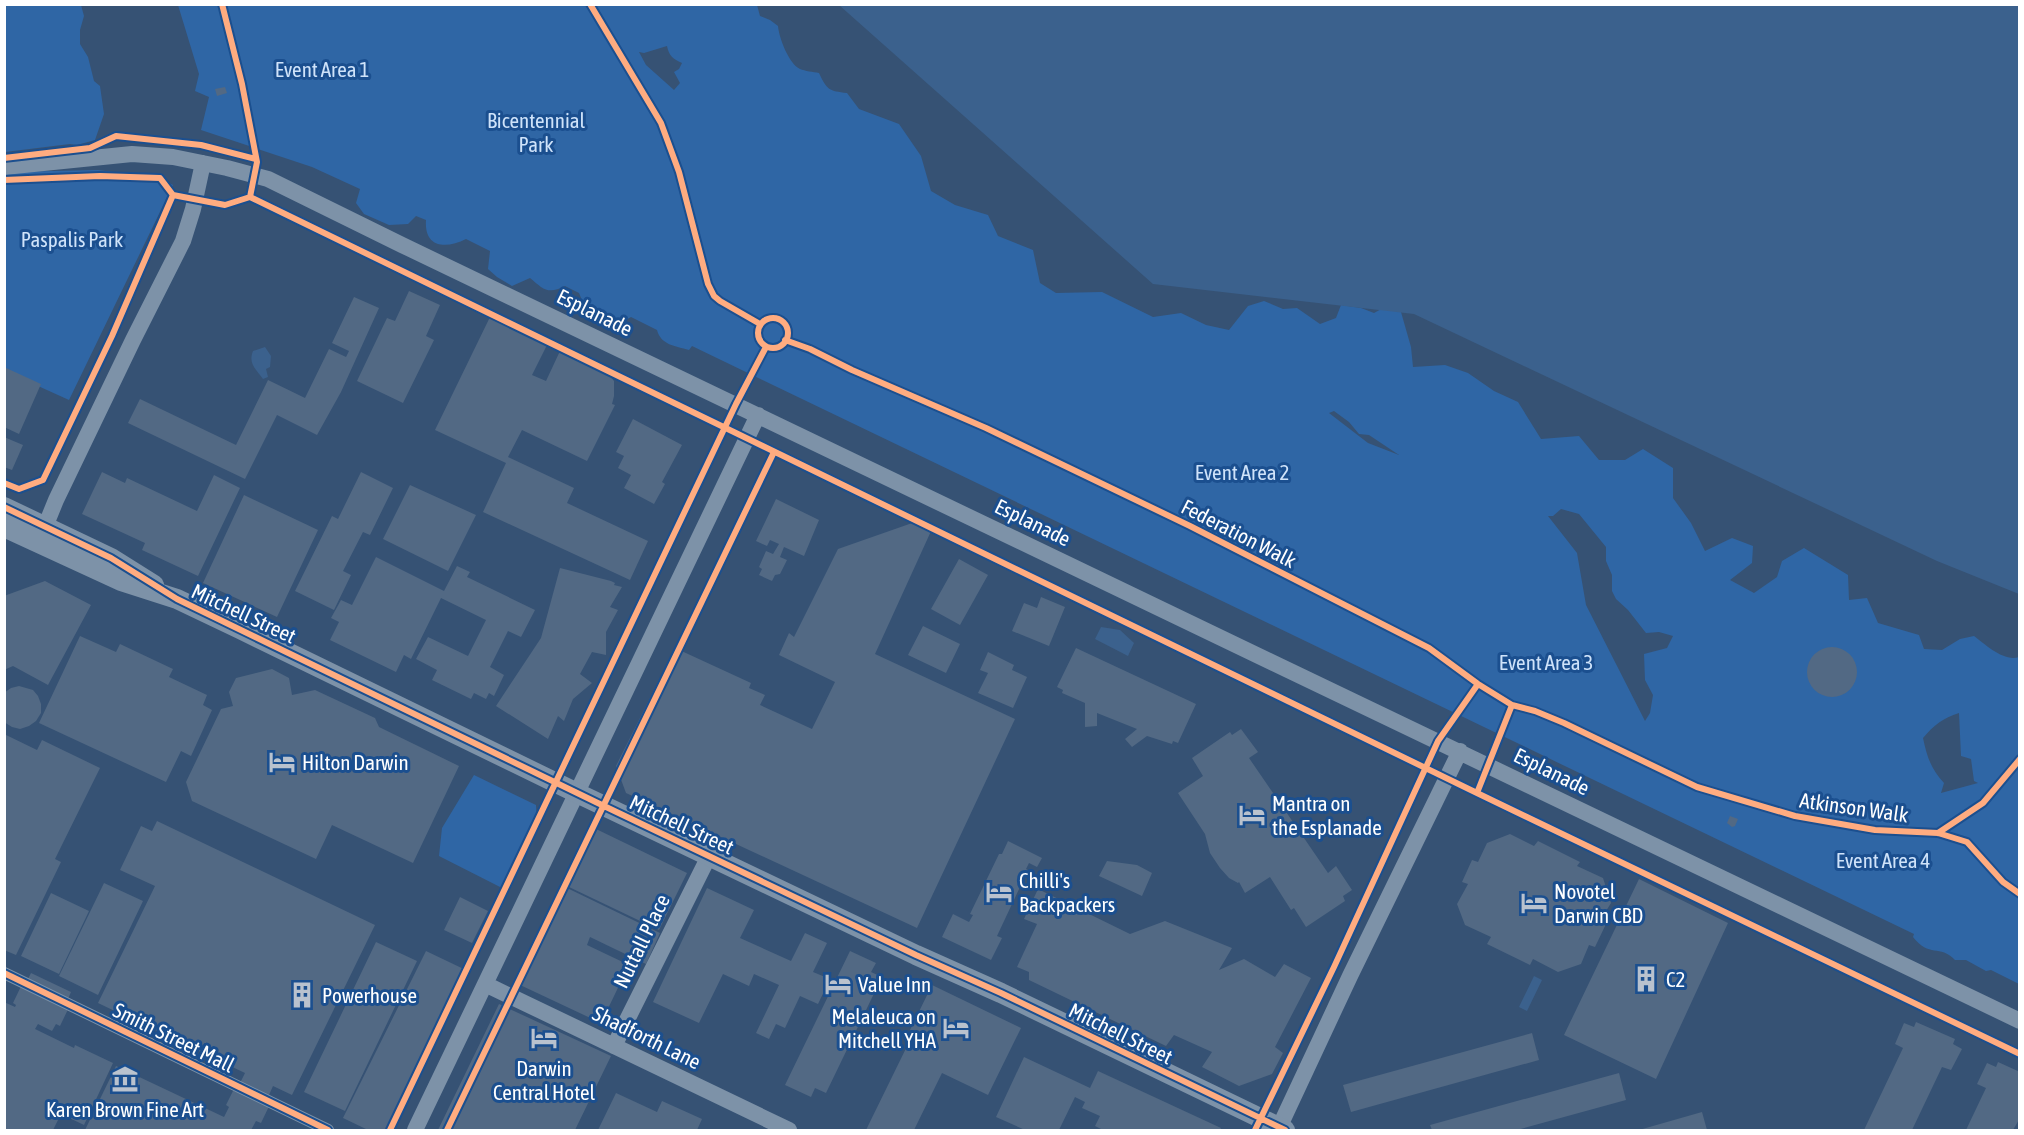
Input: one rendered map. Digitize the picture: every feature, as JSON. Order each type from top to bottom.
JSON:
[{"type":"street","name":"Esplanade","points":[[4,167],[124,154],[153,155],[203,163],[268,179],[2019,1021]]},
{"type":"street","points":[[41,535],[133,340],[183,241],[203,163]]},
{"type":"street","points":[[415,1131],[758,415]]},
{"type":"street","name":"Mitchell Street","points":[[4,507],[41,535]]},
{"type":"street","name":"Mitchell Street","points":[[4,527],[41,535],[121,564],[177,599],[577,793],[916,955],[1001,993],[1281,1130]]},
{"type":"street","points":[[1281,1130],[1355,965],[1460,752]]},
{"type":"street","name":"Nuttall Place","points":[[614,1046],[709,856]]},
{"type":"street","name":"Smith Street Mall","points":[[4,973],[328,1131]]},
{"type":"street","name":"Shadforth Lane","points":[[485,984],[789,1131]]},
{"type":"green space","points":[[5,4],[81,5],[84,16],[80,30],[80,44],[88,57],[94,81],[100,86],[104,114],[95,140],[77,145],[5,152]]},
{"type":"green space","name":"Bicentennial Park","points":[[178,5],[757,5],[760,16],[778,26],[785,50],[796,66],[802,70],[819,73],[827,86],[832,90],[847,93],[859,109],[899,124],[921,156],[931,191],[955,205],[988,215],[998,236],[1033,250],[1040,283],[1056,293],[1102,292],[1153,317],[1181,313],[1206,325],[1229,330],[1248,306],[1264,301],[1283,309],[1297,308],[1320,324],[1336,318],[1341,305],[1374,313],[1385,307],[1401,312],[1411,347],[1413,367],[1445,365],[1468,373],[1494,391],[1518,402],[1541,439],[1579,436],[1599,460],[1625,460],[1643,449],[1673,468],[1673,498],[1691,523],[1705,551],[1732,538],[1753,546],[1752,563],[1730,580],[1754,593],[1777,577],[1782,561],[1804,548],[1848,575],[1849,600],[1867,598],[1878,623],[1919,635],[1924,649],[1942,650],[1960,639],[1974,636],[2001,655],[2019,657],[2019,984],[1966,960],[1955,960],[1950,955],[1924,947],[1913,937],[1914,934],[692,346],[689,350],[669,344],[662,339],[657,330],[631,317],[620,323],[606,315],[586,310],[579,293],[565,286],[550,290],[530,278],[512,286],[488,269],[490,251],[466,239],[451,244],[438,244],[429,236],[426,220],[416,216],[408,224],[389,225],[364,214],[356,203],[360,189],[312,167],[201,130],[209,97],[195,91],[199,74]],"holes":[[[667,46],[672,57],[682,63],[674,72],[680,83],[674,90],[646,65],[639,52],[644,53]],[[1334,411],[1349,422],[1359,434],[1369,435],[1399,455],[1368,443],[1329,413]],[[1561,509],[1579,514],[1606,547],[1606,561],[1612,575],[1612,591],[1616,599],[1646,633],[1659,632],[1673,636],[1667,648],[1644,654],[1645,680],[1653,695],[1650,713],[1645,721],[1586,605],[1577,553],[1548,516],[1553,516]],[[1959,713],[1961,756],[1971,759],[1974,781],[1978,783],[1941,793],[1944,783],[1930,762],[1923,738],[1939,722]]]},
{"type":"green space","name":"Paspalis Park","points":[[98,170],[160,178],[173,185],[69,400],[5,371],[5,172]]},
{"type":"green space","points":[[474,775],[536,805],[537,824],[504,889],[439,856],[442,828]]},
{"type":"shaded area","points":[[839,5],[2019,5],[2019,594],[1937,561],[1414,314],[1153,284]]},
{"type":"shaded area","points":[[265,347],[271,356],[270,367],[266,369],[268,377],[263,379],[251,359],[253,351]]},
{"type":"shaded area","points":[[1101,627],[1120,630],[1134,643],[1128,656],[1095,639]]},
{"type":"shaded area","points":[[1534,976],[1542,980],[1527,1011],[1519,1007]]},
{"type":"building","points":[[225,87],[227,93],[217,96],[215,89]]},
{"type":"building","points":[[409,291],[440,305],[426,336],[434,340],[403,403],[357,381],[387,318],[395,321]]},
{"type":"building","points":[[354,297],[379,308],[341,392],[317,435],[277,415],[245,479],[128,423],[140,399],[236,445],[268,380],[305,398],[329,349],[346,357],[349,351],[332,343]]},
{"type":"building","points":[[490,317],[547,345],[532,375],[546,381],[560,351],[610,376],[614,381],[612,404],[615,405],[587,461],[522,430],[508,457],[574,488],[567,503],[648,541],[630,580],[483,512],[506,463],[435,430]]},
{"type":"building","points":[[4,367],[41,384],[19,434],[4,427]]},
{"type":"building","points":[[633,419],[682,445],[662,482],[665,484],[654,504],[624,488],[631,475],[618,468],[624,456],[616,452]]},
{"type":"building","points":[[4,437],[23,445],[12,470],[4,467]]},
{"type":"building","points":[[102,472],[125,483],[127,478],[197,511],[214,475],[240,488],[198,576],[142,550],[145,543],[82,514]]},
{"type":"building","points":[[361,472],[393,488],[370,535],[363,532],[343,571],[351,575],[334,610],[295,591],[332,516],[338,519]]},
{"type":"building","points":[[410,485],[476,515],[448,571],[383,539]]},
{"type":"building","points":[[244,495],[318,530],[277,617],[203,583]]},
{"type":"building","points":[[776,499],[819,520],[804,556],[784,547],[780,557],[787,560],[780,574],[775,575],[772,581],[759,575],[762,569],[759,567],[766,551],[773,554],[779,544],[770,540],[767,546],[756,541]]},
{"type":"building","points":[[915,522],[932,529],[875,654],[1015,719],[917,928],[626,793],[616,766],[675,648],[751,683],[749,688],[765,695],[760,705],[812,729],[835,682],[779,655],[789,633],[794,637],[838,549]]},
{"type":"building","points":[[376,557],[444,591],[457,566],[470,572],[467,577],[535,610],[521,637],[508,631],[490,667],[504,675],[494,696],[489,693],[486,699],[474,693],[471,699],[432,680],[437,670],[416,659],[428,637],[468,656],[486,620],[441,598],[411,659],[404,655],[396,672],[330,640],[339,622],[331,618],[341,600],[352,605]]},
{"type":"building","points":[[959,559],[988,575],[960,625],[931,609]]},
{"type":"building","points":[[560,568],[611,581],[615,583],[614,585],[622,587],[610,607],[618,610],[606,632],[606,655],[592,652],[580,674],[592,683],[573,699],[564,721],[558,716],[548,739],[496,706],[541,638]]},
{"type":"building","points":[[45,581],[91,605],[48,685],[13,666],[4,670],[4,596]]},
{"type":"building","points":[[1041,597],[1065,607],[1049,646],[1012,631],[1024,603],[1037,608]]},
{"type":"building","points":[[923,626],[960,644],[946,673],[908,655]]},
{"type":"building","points":[[80,636],[116,652],[120,644],[173,669],[169,677],[207,695],[203,705],[212,710],[191,756],[181,751],[166,782],[39,723]]},
{"type":"building","points":[[1827,647],[1837,647],[1850,654],[1857,667],[1857,677],[1850,690],[1837,697],[1827,697],[1818,693],[1811,686],[1807,677],[1807,667],[1811,658],[1818,651]]},
{"type":"building","points":[[1076,648],[1196,704],[1178,743],[1173,741],[1172,744],[1147,736],[1132,747],[1125,739],[1137,729],[1097,713],[1097,726],[1085,727],[1085,703],[1062,693],[1063,690],[1057,687]]},
{"type":"building","points":[[988,652],[1014,665],[1012,670],[1027,677],[1013,708],[978,693],[988,673],[980,670]]},
{"type":"building","points":[[272,669],[289,678],[292,695],[315,690],[375,718],[379,727],[459,766],[413,863],[332,825],[316,859],[192,801],[186,782],[221,709],[233,706],[229,692],[236,678]]},
{"type":"building","points":[[19,686],[33,690],[41,704],[41,713],[36,721],[20,729],[4,722],[4,693]]},
{"type":"building","points":[[1241,729],[1258,752],[1249,758],[1328,873],[1336,866],[1352,890],[1343,896],[1345,901],[1306,927],[1294,908],[1291,910],[1270,877],[1245,893],[1239,882],[1229,878],[1210,853],[1205,834],[1178,793],[1203,776],[1192,758],[1230,732],[1232,735]]},
{"type":"building","points":[[4,734],[37,750],[42,740],[100,768],[55,859],[61,862],[16,955],[4,950]]},
{"type":"building","points":[[1730,816],[1738,819],[1732,827],[1727,823]]},
{"type":"building","points":[[157,821],[375,925],[292,1095],[273,1086],[269,1095],[273,1098],[261,1123],[256,1121],[251,1130],[85,1130],[116,1066],[224,1117],[229,1107],[226,1105],[238,1081],[240,1083],[245,1073],[98,1003],[155,886],[120,870],[141,826],[152,831]]},
{"type":"building","points":[[594,828],[687,873],[659,930],[569,887]]},
{"type":"building","points":[[1510,834],[1534,846],[1538,841],[1580,862],[1577,866],[1603,878],[1611,903],[1600,921],[1606,924],[1595,947],[1589,945],[1581,964],[1558,972],[1533,959],[1530,965],[1487,944],[1491,937],[1465,925],[1457,904],[1468,884],[1462,882],[1472,860],[1478,862],[1487,843]]},
{"type":"building","name":"Chilli's Backpackers","points":[[1008,841],[1042,858],[1037,867],[1029,863],[1026,869],[1028,870],[997,936],[1002,938],[991,960],[942,937],[953,914],[969,922],[973,915],[970,914],[999,854],[1002,854]]},
{"type":"building","points":[[1107,861],[1137,865],[1152,873],[1142,896],[1099,876]]},
{"type":"building","name":"C2","points":[[1639,879],[1728,923],[1656,1079],[1564,1035]]},
{"type":"building","points":[[104,883],[143,901],[98,995],[59,976]]},
{"type":"building","points":[[565,887],[660,933],[646,964],[590,937],[587,945],[629,965],[601,1023],[518,984]]},
{"type":"building","points":[[707,888],[754,910],[740,938],[791,961],[805,933],[827,943],[813,972],[830,979],[818,1004],[800,996],[785,1028],[776,1024],[769,1039],[756,1033],[779,985],[754,974],[749,986],[723,974],[699,1023],[653,1002]]},
{"type":"building","points":[[1038,889],[1130,934],[1165,921],[1232,948],[1219,970],[1244,959],[1275,977],[1284,964],[1311,978],[1275,1047],[1283,1053],[1272,1074],[1239,1086],[1202,1067],[1212,1052],[1174,1035],[1166,1046],[1029,980],[1029,972],[1017,967],[1037,924],[1024,919]]},
{"type":"building","points":[[51,893],[89,911],[59,974],[21,956]]},
{"type":"building","points":[[460,897],[488,911],[472,943],[444,930]]},
{"type":"building","points":[[376,942],[417,961],[345,1111],[304,1092]]},
{"type":"building","points":[[426,951],[470,972],[391,1130],[368,1130],[343,1118]]},
{"type":"building","name":"Value Inn","points":[[850,951],[876,963],[871,972],[882,977],[826,1093],[815,1088],[811,1097],[785,1085]]},
{"type":"building","points":[[31,973],[71,992],[68,999],[72,1001],[60,1026],[56,1024],[52,1031],[38,1024],[35,1029],[74,1048],[75,1045],[113,1063],[84,1125],[61,1114],[53,1130],[4,1130],[4,1002],[15,1007],[13,1003],[24,980],[27,981]]},
{"type":"building","points":[[932,985],[1021,1028],[988,1095],[942,1073],[914,1130],[866,1130],[914,1032],[910,1030]]},
{"type":"building","points":[[499,1004],[611,1056],[575,1130],[438,1130]]},
{"type":"building","points":[[1916,1022],[1955,1039],[1953,1044],[1962,1049],[1951,1070],[1942,1067],[1912,1130],[1864,1130],[1903,1048],[1895,1044],[1904,1023],[1914,1027]]},
{"type":"building","points":[[1532,1033],[1539,1060],[1351,1112],[1343,1085]]},
{"type":"building","points":[[1024,1057],[1090,1088],[1098,1071],[1221,1128],[1220,1130],[1103,1130],[1095,1126],[1100,1116],[1082,1108],[1085,1102],[1075,1097],[1059,1130],[1025,1130],[996,1117]]},
{"type":"building","points":[[1998,1062],[2020,1072],[2020,1118],[2013,1130],[1966,1130],[1986,1088],[1977,1084],[1987,1063],[1996,1067]]},
{"type":"building","points":[[1619,1073],[1626,1100],[1517,1130],[1432,1130],[1430,1125]]},
{"type":"building","points":[[616,1093],[657,1112],[662,1101],[702,1119],[697,1130],[598,1130]]},
{"type":"building","points":[[1702,1112],[1707,1130],[1639,1130]]},
{"type":"cycle path","points":[[222,4],[242,84],[257,162],[250,197]]},
{"type":"cycle path","points":[[590,4],[661,123],[679,172],[708,284],[714,296],[760,324]]},
{"type":"cycle path","points":[[4,158],[90,148],[116,136],[201,145],[256,159]]},
{"type":"cycle path","points":[[4,180],[100,176],[160,178],[173,195],[225,205],[250,197],[2020,1054]]},
{"type":"cycle path","points":[[4,483],[19,489],[43,480],[112,336],[173,195]]},
{"type":"cycle path","points":[[773,318],[784,322],[788,333],[784,344],[773,348],[762,344],[758,333],[762,322],[773,318]]},
{"type":"cycle path","name":"Federation Walk","points":[[785,340],[986,428],[1190,526],[1429,648],[1478,684],[1512,705],[1535,711],[1564,723],[1697,787],[1795,816],[1875,830],[1938,833],[1967,842],[2003,882],[2020,894]]},
{"type":"cycle path","points":[[390,1130],[736,404],[766,347]]},
{"type":"cycle path","points":[[447,1130],[774,452]]},
{"type":"cycle path","points":[[4,507],[111,558],[177,599],[604,806],[1285,1130]]},
{"type":"cycle path","points":[[1255,1130],[1334,967],[1438,741],[1478,684]]},
{"type":"cycle path","points":[[1477,793],[1512,705]]},
{"type":"cycle path","points":[[1938,833],[1983,803],[2020,759]]},
{"type":"cycle path","points":[[4,973],[328,1130]]},
{"type":"place","name":"Hilton Darwin","points":[[282,762]]},
{"type":"place","name":"Mantra on the Esplanade","points":[[1252,815]]},
{"type":"place","name":"Chilli's Backpackers","points":[[999,892]]},
{"type":"place","name":"Novotel Darwin CBD","points":[[1534,903]]},
{"type":"place","name":"C2","points":[[1646,979]]},
{"type":"place","name":"Value Inn","points":[[838,984]]},
{"type":"place","name":"Powerhouse","points":[[302,995]]},
{"type":"place","name":"Melaleuca on Mitchell YHA","points":[[956,1028]]},
{"type":"place","name":"Darwin Central Hotel","points":[[544,1038]]},
{"type":"place","name":"Karen Brown Fine Art","points":[[125,1079]]},
{"type":"park label","name":"Event Area 1","points":[[322,69]]},
{"type":"park label","name":"Event Area 2","points":[[1242,472]]},
{"type":"park label","name":"Event Area 3","points":[[1546,662]]},
{"type":"park label","name":"Event Area 4","points":[[1883,860]]}]
